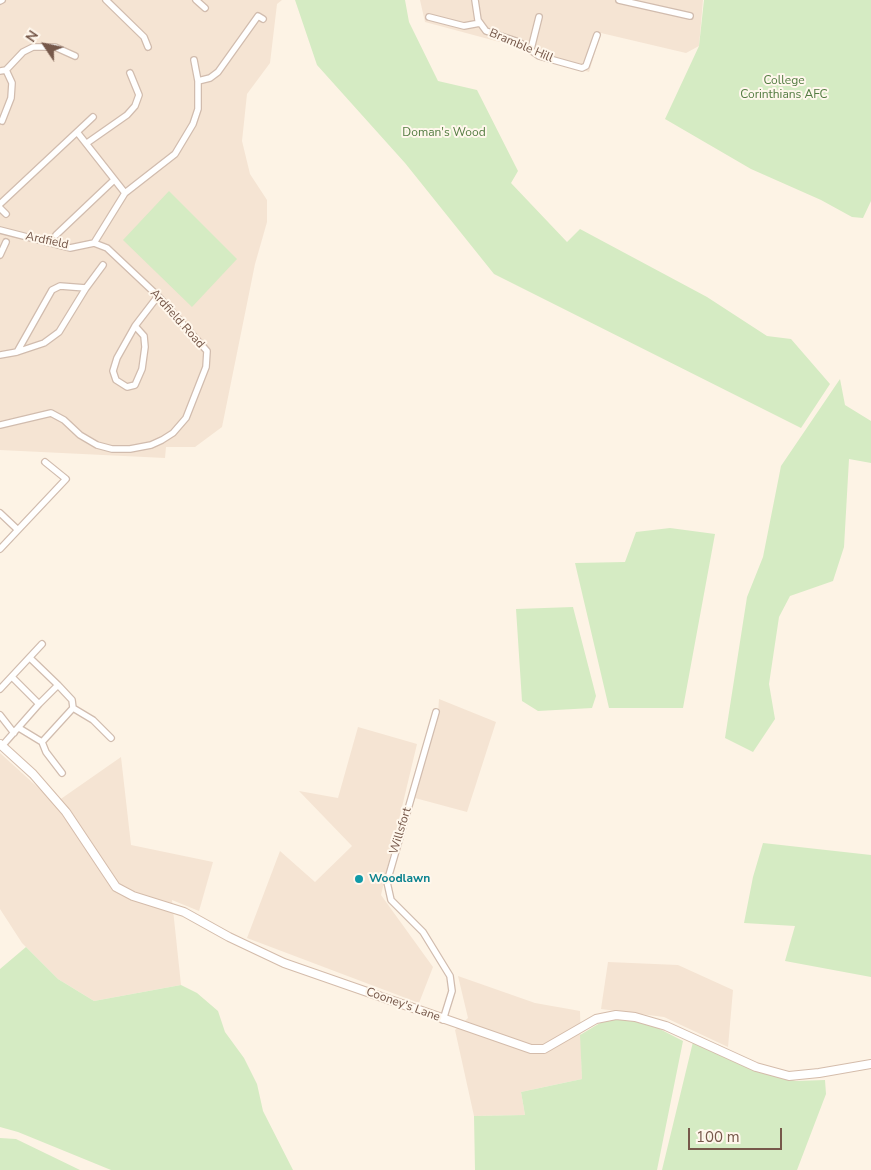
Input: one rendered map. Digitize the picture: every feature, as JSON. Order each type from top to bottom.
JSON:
[{"type":"street","points":[[106,0],[144,37],[148,47]]},
{"type":"street","points":[[196,0],[205,8]]},
{"type":"street","name":"Bramble Hill","points":[[475,0],[480,23],[491,34],[519,42],[539,56],[582,68],[590,62],[597,35]]},
{"type":"street","points":[[619,0],[690,16]]},
{"type":"street","points":[[198,81],[210,78],[218,72],[258,16],[263,19]]},
{"type":"street","points":[[428,17],[464,26],[480,23]]},
{"type":"street","points":[[530,49],[540,17]]},
{"type":"street","points":[[2,121],[11,98],[12,82],[3,70],[23,52],[33,47],[55,47],[76,56]]},
{"type":"street","points":[[94,243],[125,194],[168,161],[185,139],[198,109],[198,81],[194,60]]},
{"type":"street","points":[[87,143],[127,115],[135,106],[139,95],[130,74]]},
{"type":"street","points":[[6,214],[0,206],[93,117]]},
{"type":"street","points":[[77,132],[125,194]]},
{"type":"street","points":[[56,235],[114,180]]},
{"type":"street","name":"Ardfield","points":[[0,230],[70,248],[94,243]]},
{"type":"street","points":[[0,255],[6,242]]},
{"type":"street","name":"Ardfield Road","points":[[0,425],[51,413],[64,420],[88,440],[112,449],[130,449],[151,445],[173,434],[187,415],[206,367],[207,351],[158,296],[107,248],[94,243]]},
{"type":"street","points":[[0,355],[38,346],[59,332],[103,264]]},
{"type":"street","points":[[16,352],[52,290],[60,286],[86,288]]},
{"type":"street","points":[[135,326],[144,336],[145,348],[142,369],[135,384],[127,387],[116,380],[114,371],[117,358],[135,326],[158,296]]},
{"type":"street","points":[[0,549],[66,479],[45,462]]},
{"type":"street","points":[[0,513],[18,530]]},
{"type":"street","points":[[0,689],[42,644]]},
{"type":"street","points":[[30,658],[72,700],[73,708],[42,742]]},
{"type":"street","points":[[12,677],[39,704]]},
{"type":"street","points":[[1,745],[14,734],[58,685]]},
{"type":"street","points":[[73,708],[93,720],[111,738]]},
{"type":"street","name":"Willsfort","points":[[436,712],[387,882],[390,900],[424,932],[450,976],[452,992],[443,1020]]},
{"type":"street","points":[[0,715],[14,734]]},
{"type":"street","points":[[19,728],[42,742],[46,752],[62,773]]},
{"type":"street","name":"Cooney's Lane","points":[[1,745],[33,774],[66,812],[110,880],[124,892],[184,912],[229,937],[284,963],[443,1020],[492,1034],[531,1049],[544,1049],[596,1019],[616,1015],[666,1026],[756,1067],[789,1076],[871,1064]]},
{"type":"shaded area","points":[[0,0],[282,0],[277,4],[270,63],[247,94],[242,141],[250,174],[267,200],[267,222],[255,264],[222,427],[195,447],[166,447],[165,458],[0,450]]},
{"type":"shaded area","points":[[420,0],[703,0],[699,46],[686,53],[601,33],[589,72],[535,56],[522,48],[425,22]]},
{"type":"shaded area","points":[[439,699],[496,722],[467,812],[415,798],[438,714]]},
{"type":"shaded area","points":[[358,727],[417,744],[381,895],[433,967],[419,1003],[247,938],[280,851],[315,882],[352,846],[299,791],[338,798]]},
{"type":"shaded area","points":[[0,753],[55,803],[121,757],[131,845],[213,862],[199,911],[172,900],[181,985],[94,1001],[58,979],[22,943],[0,909]]},
{"type":"shaded area","points":[[608,962],[678,965],[733,990],[728,1047],[664,1017],[601,1009]]},
{"type":"shaded area","points":[[458,976],[535,1003],[580,1011],[582,1079],[521,1092],[525,1115],[474,1116],[455,1030],[468,1018]]},
{"type":"green space","name":"Doman's Wood","points":[[295,0],[405,0],[409,22],[438,81],[477,90],[518,171],[511,183],[567,242],[580,229],[707,297],[767,336],[791,339],[830,384],[801,428],[494,274],[405,163],[317,65]]},
{"type":"green space","name":"College Corinthians AFC","points":[[704,0],[871,0],[871,201],[863,218],[852,217],[821,200],[751,169],[665,119],[699,46]]},
{"type":"green space","points":[[169,191],[237,259],[192,307],[123,240]]},
{"type":"green space","points":[[840,379],[845,405],[871,421],[871,463],[849,459],[844,547],[833,581],[790,596],[779,617],[769,684],[775,719],[753,752],[725,738],[747,597],[763,557],[781,466]]},
{"type":"green space","points":[[670,528],[715,534],[683,708],[609,708],[575,563],[625,562],[636,532]]},
{"type":"green space","points":[[573,607],[596,696],[592,708],[538,711],[522,701],[516,609]]},
{"type":"green space","points":[[763,843],[871,855],[871,977],[785,961],[795,926],[744,923],[753,877]]},
{"type":"green space","points":[[26,947],[58,979],[94,1001],[181,985],[197,993],[218,1011],[225,1032],[244,1058],[257,1084],[263,1111],[293,1170],[111,1170],[18,1132],[0,1127],[0,969]]},
{"type":"green space","points":[[605,1020],[630,1020],[652,1025],[683,1041],[657,1170],[475,1170],[474,1116],[525,1115],[521,1092],[582,1079],[580,1035]]},
{"type":"green space","points":[[693,1042],[758,1072],[796,1081],[825,1080],[826,1094],[797,1170],[662,1170]]},
{"type":"green space","points":[[0,1138],[16,1139],[80,1170],[0,1170]]},
{"type":"place","name":"Woodlawn","points":[[359,879]]}]
